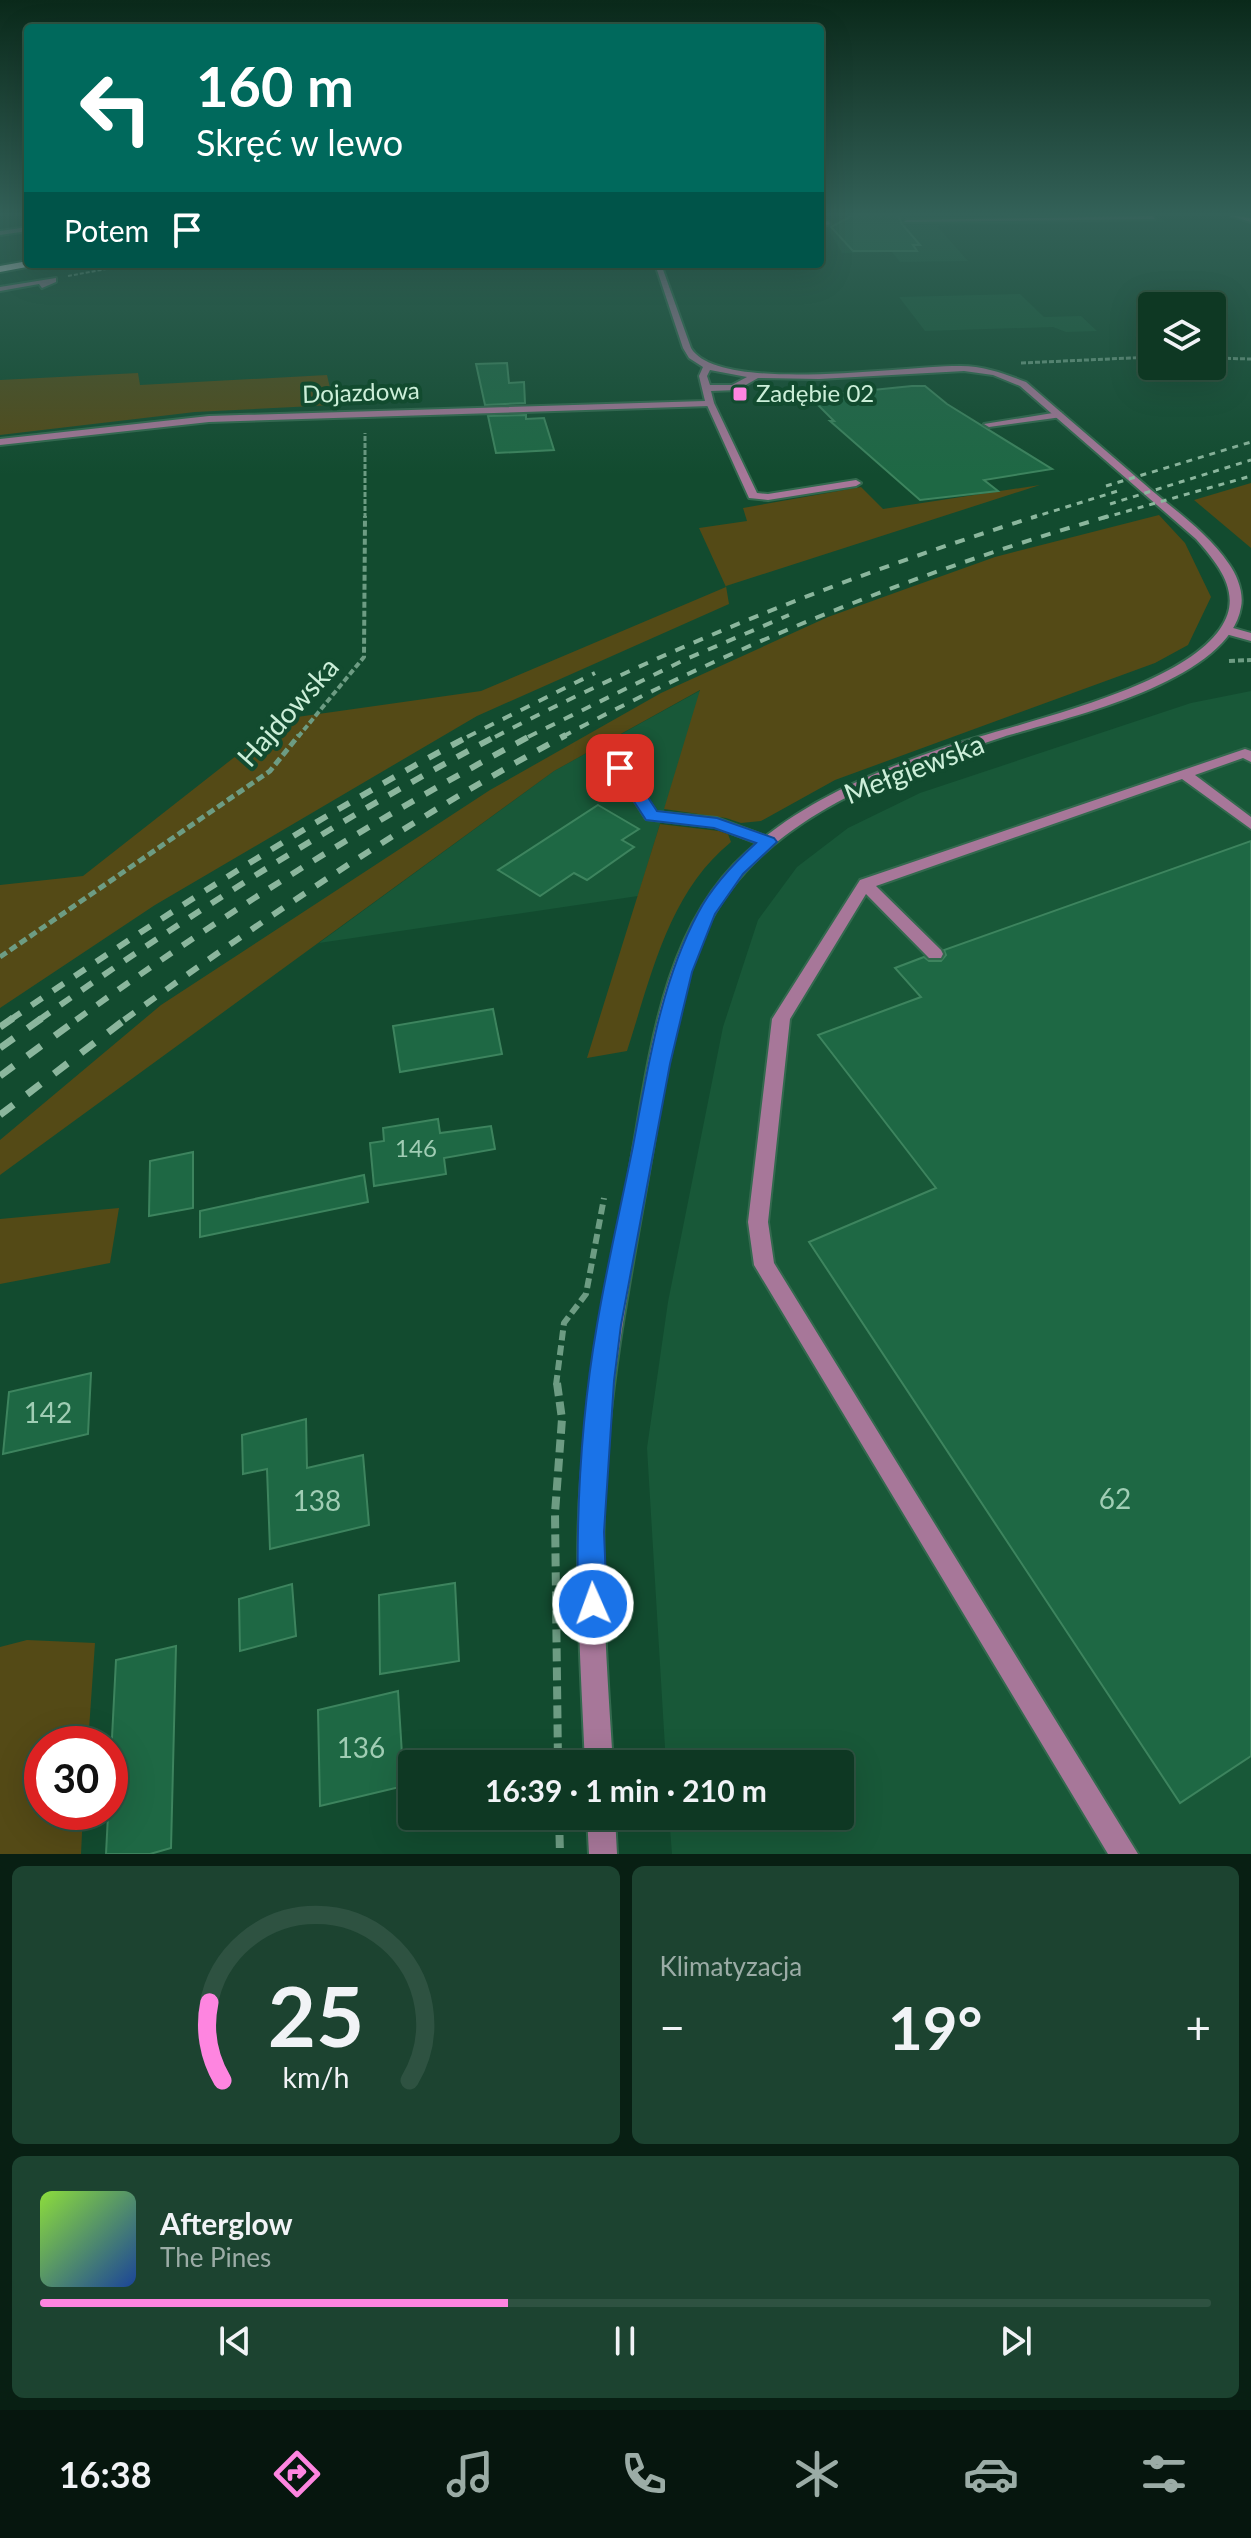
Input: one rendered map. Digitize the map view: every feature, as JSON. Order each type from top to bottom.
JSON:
[{"type":"street","points":[[672,302],[692,356],[707,368],[754,377],[933,368],[988,371],[1023,384],[1171,510],[1219,558],[1230,576],[1236,595],[1236,606],[1226,630],[1251,637]]},
{"type":"street","points":[[707,368],[703,376],[710,403],[753,496],[768,497],[856,483]]},
{"type":"street","points":[[707,388],[734,388],[754,377]]},
{"type":"street","name":"Dojazdowa","points":[[0,442],[209,419],[710,403]]},
{"type":"street","points":[[989,424],[1059,415]]},
{"type":"street","name":"Mełgiewska","points":[[599,1750],[591,1532],[594,1455],[609,1325],[659,1064],[682,972],[707,913],[736,870],[768,842],[830,802],[890,774],[1156,683],[1200,657],[1226,630]]},
{"type":"street","points":[[1124,1854],[764,1265],[758,1222],[781,1019],[865,884],[1183,773],[1245,753],[1251,758]]},
{"type":"street","points":[[620,768],[651,816],[717,823],[768,842]]},
{"type":"street","points":[[1183,773],[1251,824]]},
{"type":"street","points":[[865,884],[935,954]]},
{"type":"street","points":[[602,1830],[603,1854]]},
{"type":"path","points":[[988,371],[1030,361],[1138,357]]},
{"type":"path","points":[[1226,358],[1251,359]]},
{"type":"path","name":"Hajdowska","points":[[0,957],[270,771],[364,657],[365,413]]},
{"type":"path","points":[[1223,666],[1235,659],[1251,660]]},
{"type":"path","points":[[555,1513],[558,1750]]},
{"type":"path","points":[[559,1830],[560,1854]]},
{"type":"shaded area","points":[[902,302],[1028,302],[1044,317],[1081,316],[1097,331],[1066,332],[1053,327],[925,331]]},
{"type":"shaded area","points":[[138,373],[140,385],[327,375],[334,405],[195,412],[0,435],[0,380]]},
{"type":"shaded area","points":[[1251,483],[1251,548],[1194,500]]},
{"type":"shaded area","points":[[1040,485],[726,586],[729,604],[477,716],[155,905],[0,1008],[0,885],[83,876],[283,719],[481,691],[726,587],[699,528],[747,521],[743,508],[861,487],[883,509]]},
{"type":"shaded area","points":[[1159,515],[1185,543],[1211,597],[1188,645],[1155,663],[835,780],[761,821],[741,823],[664,809],[700,690],[554,771],[0,1175],[0,1140],[161,1005],[490,790],[661,693],[828,617],[995,557]]},
{"type":"shaded area","points":[[701,690],[638,896],[319,943],[554,771]]},
{"type":"shaded area","points":[[1251,691],[1251,1854],[672,1854],[670,1830],[854,1830],[854,1750],[665,1750],[647,1448],[668,1302],[723,1027],[758,920],[797,867],[848,828],[920,793],[1191,703]]},
{"type":"shaded area","points":[[660,824],[719,831],[728,834],[731,842],[709,863],[677,911],[654,966],[627,1051],[587,1058]]},
{"type":"shaded area","points":[[119,1208],[110,1263],[0,1284],[0,1219]]},
{"type":"shaded area","points":[[27,1640],[95,1643],[89,1726],[24,1726],[24,1830],[82,1830],[81,1854],[0,1854],[0,1647]]},
{"type":"building","points":[[507,363],[509,383],[524,382],[525,403],[485,405],[476,364]]},
{"type":"building","points":[[925,386],[947,404],[1052,469],[984,480],[998,491],[920,500],[830,421],[834,421],[815,402],[839,399],[833,394]]},
{"type":"building","points":[[526,415],[526,419],[544,418],[554,450],[496,453],[488,416]]},
{"type":"building","points":[[598,805],[639,829],[622,840],[634,847],[587,880],[574,873],[540,896],[498,870]]},
{"type":"building","points":[[1251,841],[1251,1756],[1180,1803],[809,1242],[936,1188],[818,1035],[921,997],[895,968],[924,957],[929,961],[941,961],[946,955],[944,950]]},
{"type":"building","points":[[493,1009],[502,1054],[400,1072],[393,1026]]},
{"type":"building","points":[[438,1119],[440,1133],[491,1126],[495,1149],[444,1158],[446,1174],[374,1186],[370,1143],[384,1141],[383,1128]]},
{"type":"building","points":[[193,1152],[193,1208],[149,1216],[150,1161]]},
{"type":"building","points":[[364,1175],[368,1202],[200,1237],[200,1211]]},
{"type":"building","points":[[91,1373],[88,1434],[3,1454],[9,1392]]},
{"type":"building","points":[[306,1419],[307,1468],[363,1455],[369,1525],[270,1549],[267,1469],[243,1474],[242,1435]]},
{"type":"building","points":[[455,1583],[459,1661],[380,1674],[379,1595]]},
{"type":"building","points":[[292,1584],[296,1636],[240,1651],[239,1599]]},
{"type":"building","points":[[176,1646],[171,1848],[150,1854],[106,1854],[107,1830],[128,1830],[128,1726],[113,1726],[116,1660]]},
{"type":"building","points":[[398,1691],[402,1750],[398,1750],[398,1787],[320,1806],[318,1710]]},
{"type":"railway","points":[[1106,486],[1251,442]]},
{"type":"railway","points":[[1110,504],[1251,460]]},
{"type":"railway","points":[[1103,518],[1251,476]]},
{"type":"railway","points":[[1031,518],[1121,490]]},
{"type":"railway","points":[[495,737],[627,672],[761,614],[1037,516]]},
{"type":"railway","points":[[562,737],[695,671],[830,612],[967,561],[1109,516]]},
{"type":"railway","points":[[532,735],[684,660],[789,615]]},
{"type":"railway","points":[[471,735],[595,673]]},
{"type":"railway","points":[[10,1020],[236,871],[352,801],[471,735]]},
{"type":"railway","points":[[467,737],[471,735]]},
{"type":"railway","points":[[39,1020],[150,943],[264,870],[380,800],[498,735]]},
{"type":"railway","points":[[76,1020],[186,943],[299,870],[414,800],[532,735]]},
{"type":"railway","points":[[124,1020],[395,834],[566,735]]},
{"type":"railway","points":[[0,1027],[13,1018]]},
{"type":"railway","points":[[0,1048],[42,1018]]},
{"type":"railway","points":[[0,1076],[79,1018]]},
{"type":"railway","points":[[0,1115],[127,1018]]},
{"type":"place","name":"Zadębie 02","points":[[740,394]]},
{"type":"route","points":[[593,1604],[591,1532],[601,1381],[659,1064],[682,972],[707,913],[736,870],[768,842],[717,823],[651,816],[620,768]]}]
